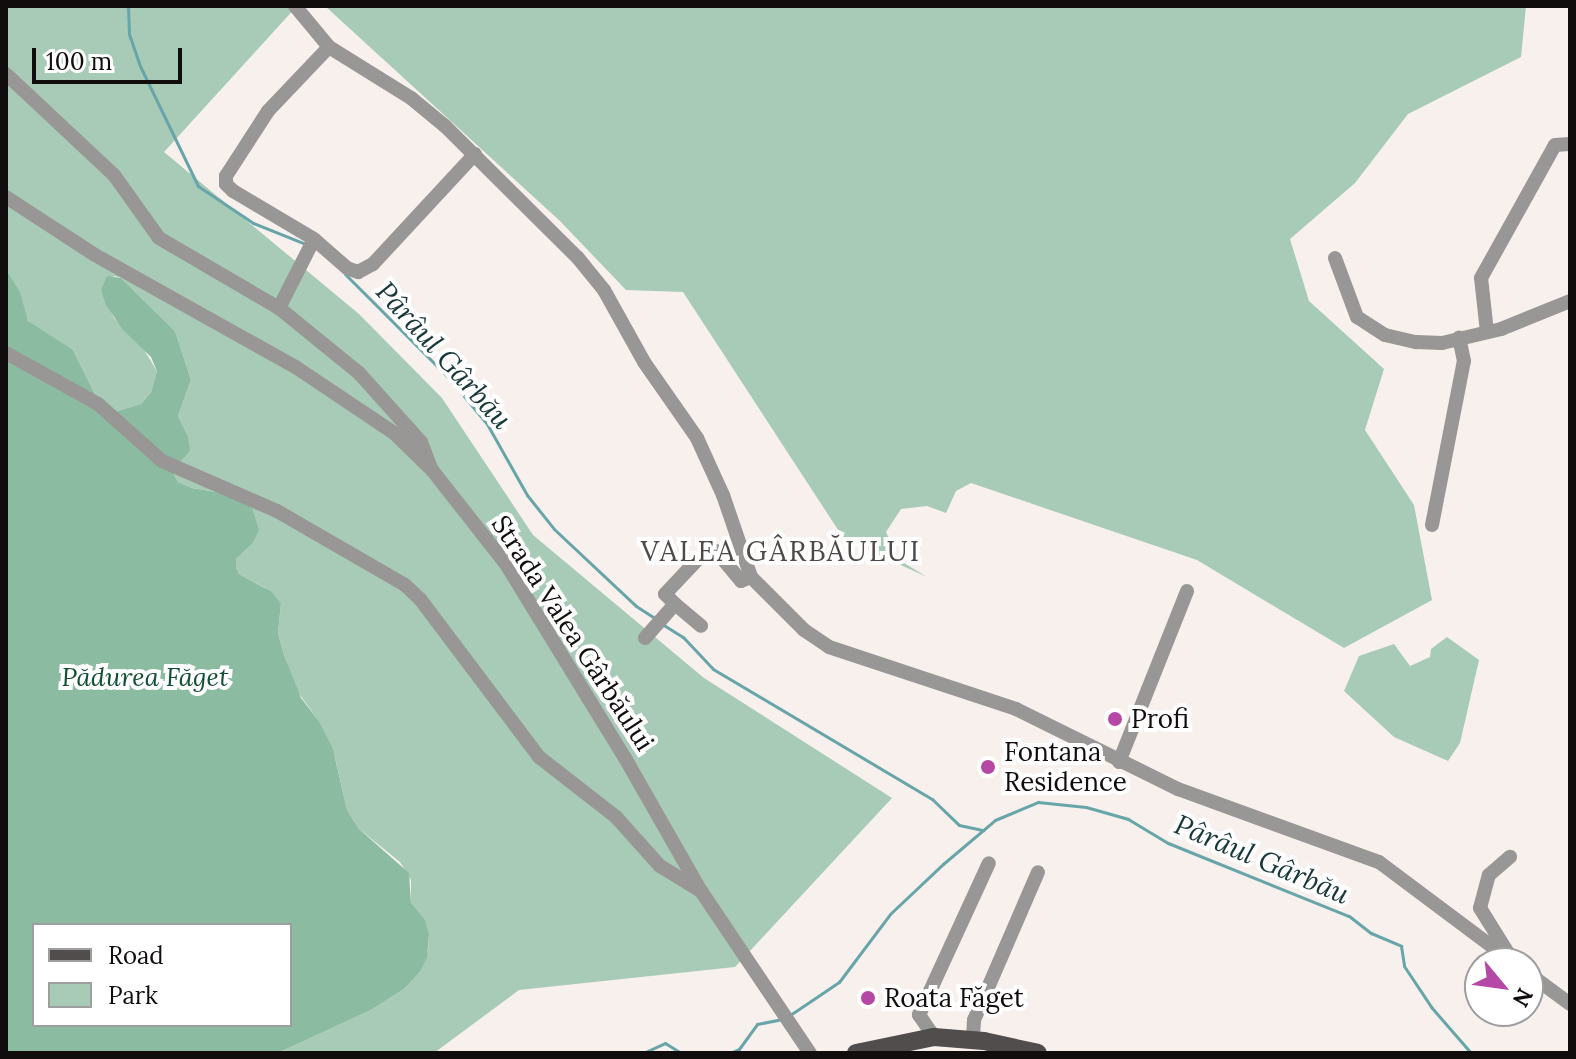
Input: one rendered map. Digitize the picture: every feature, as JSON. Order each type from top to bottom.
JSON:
[{"type":"main road","points":[[856,1053],[934,1037],[973,1039],[1038,1053]]},
{"type":"street","points":[[295,6],[329,47],[411,98],[475,154],[544,222],[604,290],[644,362],[697,438],[723,495],[751,577],[804,630],[829,647],[1016,709],[1178,789],[1379,862],[1493,947]]},
{"type":"street","points":[[329,47],[268,111],[226,176],[226,184],[233,191],[347,268],[358,272],[383,254],[475,154]]},
{"type":"street","points":[[6,74],[114,175],[159,238],[279,308],[359,373],[421,442],[432,470]]},
{"type":"street","points":[[1487,332],[1481,278],[1555,145],[1570,144]]},
{"type":"street","name":"Strada Valea Gârbăului","points":[[6,197],[107,262],[309,376],[394,433],[432,470],[506,564],[625,758],[701,891],[810,1053]]},
{"type":"street","points":[[279,308],[313,245]]},
{"type":"street","points":[[1335,258],[1357,317],[1385,335],[1416,342],[1428,344],[1487,332],[1570,301]]},
{"type":"street","points":[[1432,525],[1464,361],[1459,338]]},
{"type":"street","points":[[6,353],[98,404],[162,461],[277,511],[405,585],[425,606],[547,765],[616,817],[660,866],[701,891]]},
{"type":"street","points":[[701,626],[665,594],[699,558],[716,551],[741,581],[751,577]]},
{"type":"street","points":[[1119,762],[1187,591]]},
{"type":"street","points":[[655,627],[675,604]]},
{"type":"street","points":[[1504,947],[1480,908],[1489,875],[1510,857]]},
{"type":"street","points":[[934,1037],[919,1015],[989,863]]},
{"type":"street","points":[[973,1039],[974,1020],[1038,872]]},
{"type":"street","points":[[1544,985],[1570,1004]]},
{"type":"green space","points":[[6,6],[297,6],[164,152],[359,314],[442,398],[533,535],[704,678],[892,798],[735,967],[519,990],[434,1053],[278,1053],[371,1010],[404,989],[420,972],[428,950],[429,935],[411,903],[411,880],[400,862],[359,829],[347,810],[335,757],[319,721],[297,691],[284,655],[278,633],[281,604],[265,588],[239,574],[236,559],[252,544],[234,495],[192,488],[178,482],[174,475],[188,436],[178,416],[191,380],[175,331],[121,278],[114,276],[101,290],[114,318],[141,345],[157,371],[151,392],[141,404],[113,412],[100,404],[73,350],[33,327],[24,315],[6,270]]},
{"type":"green space","points":[[325,6],[1526,6],[1521,57],[1408,114],[1355,183],[1290,239],[1309,301],[1384,369],[1365,430],[1414,505],[1432,600],[1344,648],[1197,560],[971,483],[956,491],[946,513],[927,506],[901,509],[886,532],[899,560],[927,577],[844,539],[683,292],[626,290],[560,221]]},
{"type":"green space","name":"Pădurea Făget","points":[[6,270],[20,292],[28,321],[73,350],[100,404],[113,412],[141,404],[151,392],[157,371],[151,357],[123,330],[106,305],[101,290],[107,276],[121,278],[175,331],[191,380],[178,416],[188,436],[190,451],[175,467],[174,475],[178,482],[192,488],[234,495],[252,508],[259,530],[252,544],[236,559],[239,574],[272,592],[281,604],[278,633],[284,655],[301,698],[319,721],[333,749],[347,810],[359,829],[409,873],[411,903],[425,920],[429,935],[427,957],[420,972],[404,989],[371,1010],[278,1053],[6,1053]]},
{"type":"green space","points":[[1447,637],[1479,660],[1460,743],[1448,761],[1394,737],[1344,691],[1359,656],[1394,644],[1410,666],[1430,657],[1431,649]]},
{"type":"waterway","name":"Pârâul Gârbău","points":[[128,6],[129,34],[140,66],[198,186],[253,223],[308,245]]},
{"type":"waterway","name":"Pârâul Gârbău","points":[[345,274],[449,378],[487,424],[527,495],[554,529],[636,606],[656,619]]},
{"type":"waterway","name":"Pârâul Gârbău","points":[[662,624],[683,637],[713,669],[932,799],[959,825],[983,830]]},
{"type":"waterway","name":"Pârâul Gârbău","points":[[790,1015],[839,982],[890,914],[943,864],[995,820],[1038,802],[1086,807],[1128,819],[1168,843],[1349,916],[1371,933],[1401,946],[1404,966],[1432,1008],[1471,1053]]},
{"type":"waterway","points":[[730,1053],[739,1049],[757,1024],[783,1019]]},
{"type":"waterway","points":[[643,1053],[665,1043],[681,1053]]},
{"type":"place","name":"Profi","points":[[1115,719]]},
{"type":"place","name":"Fontana Residence","points":[[988,767]]},
{"type":"place","name":"Roata Făget","points":[[868,998]]},
{"type":"district","name":"VALEA GÂRBĂULUI","points":[[781,551]]}]
